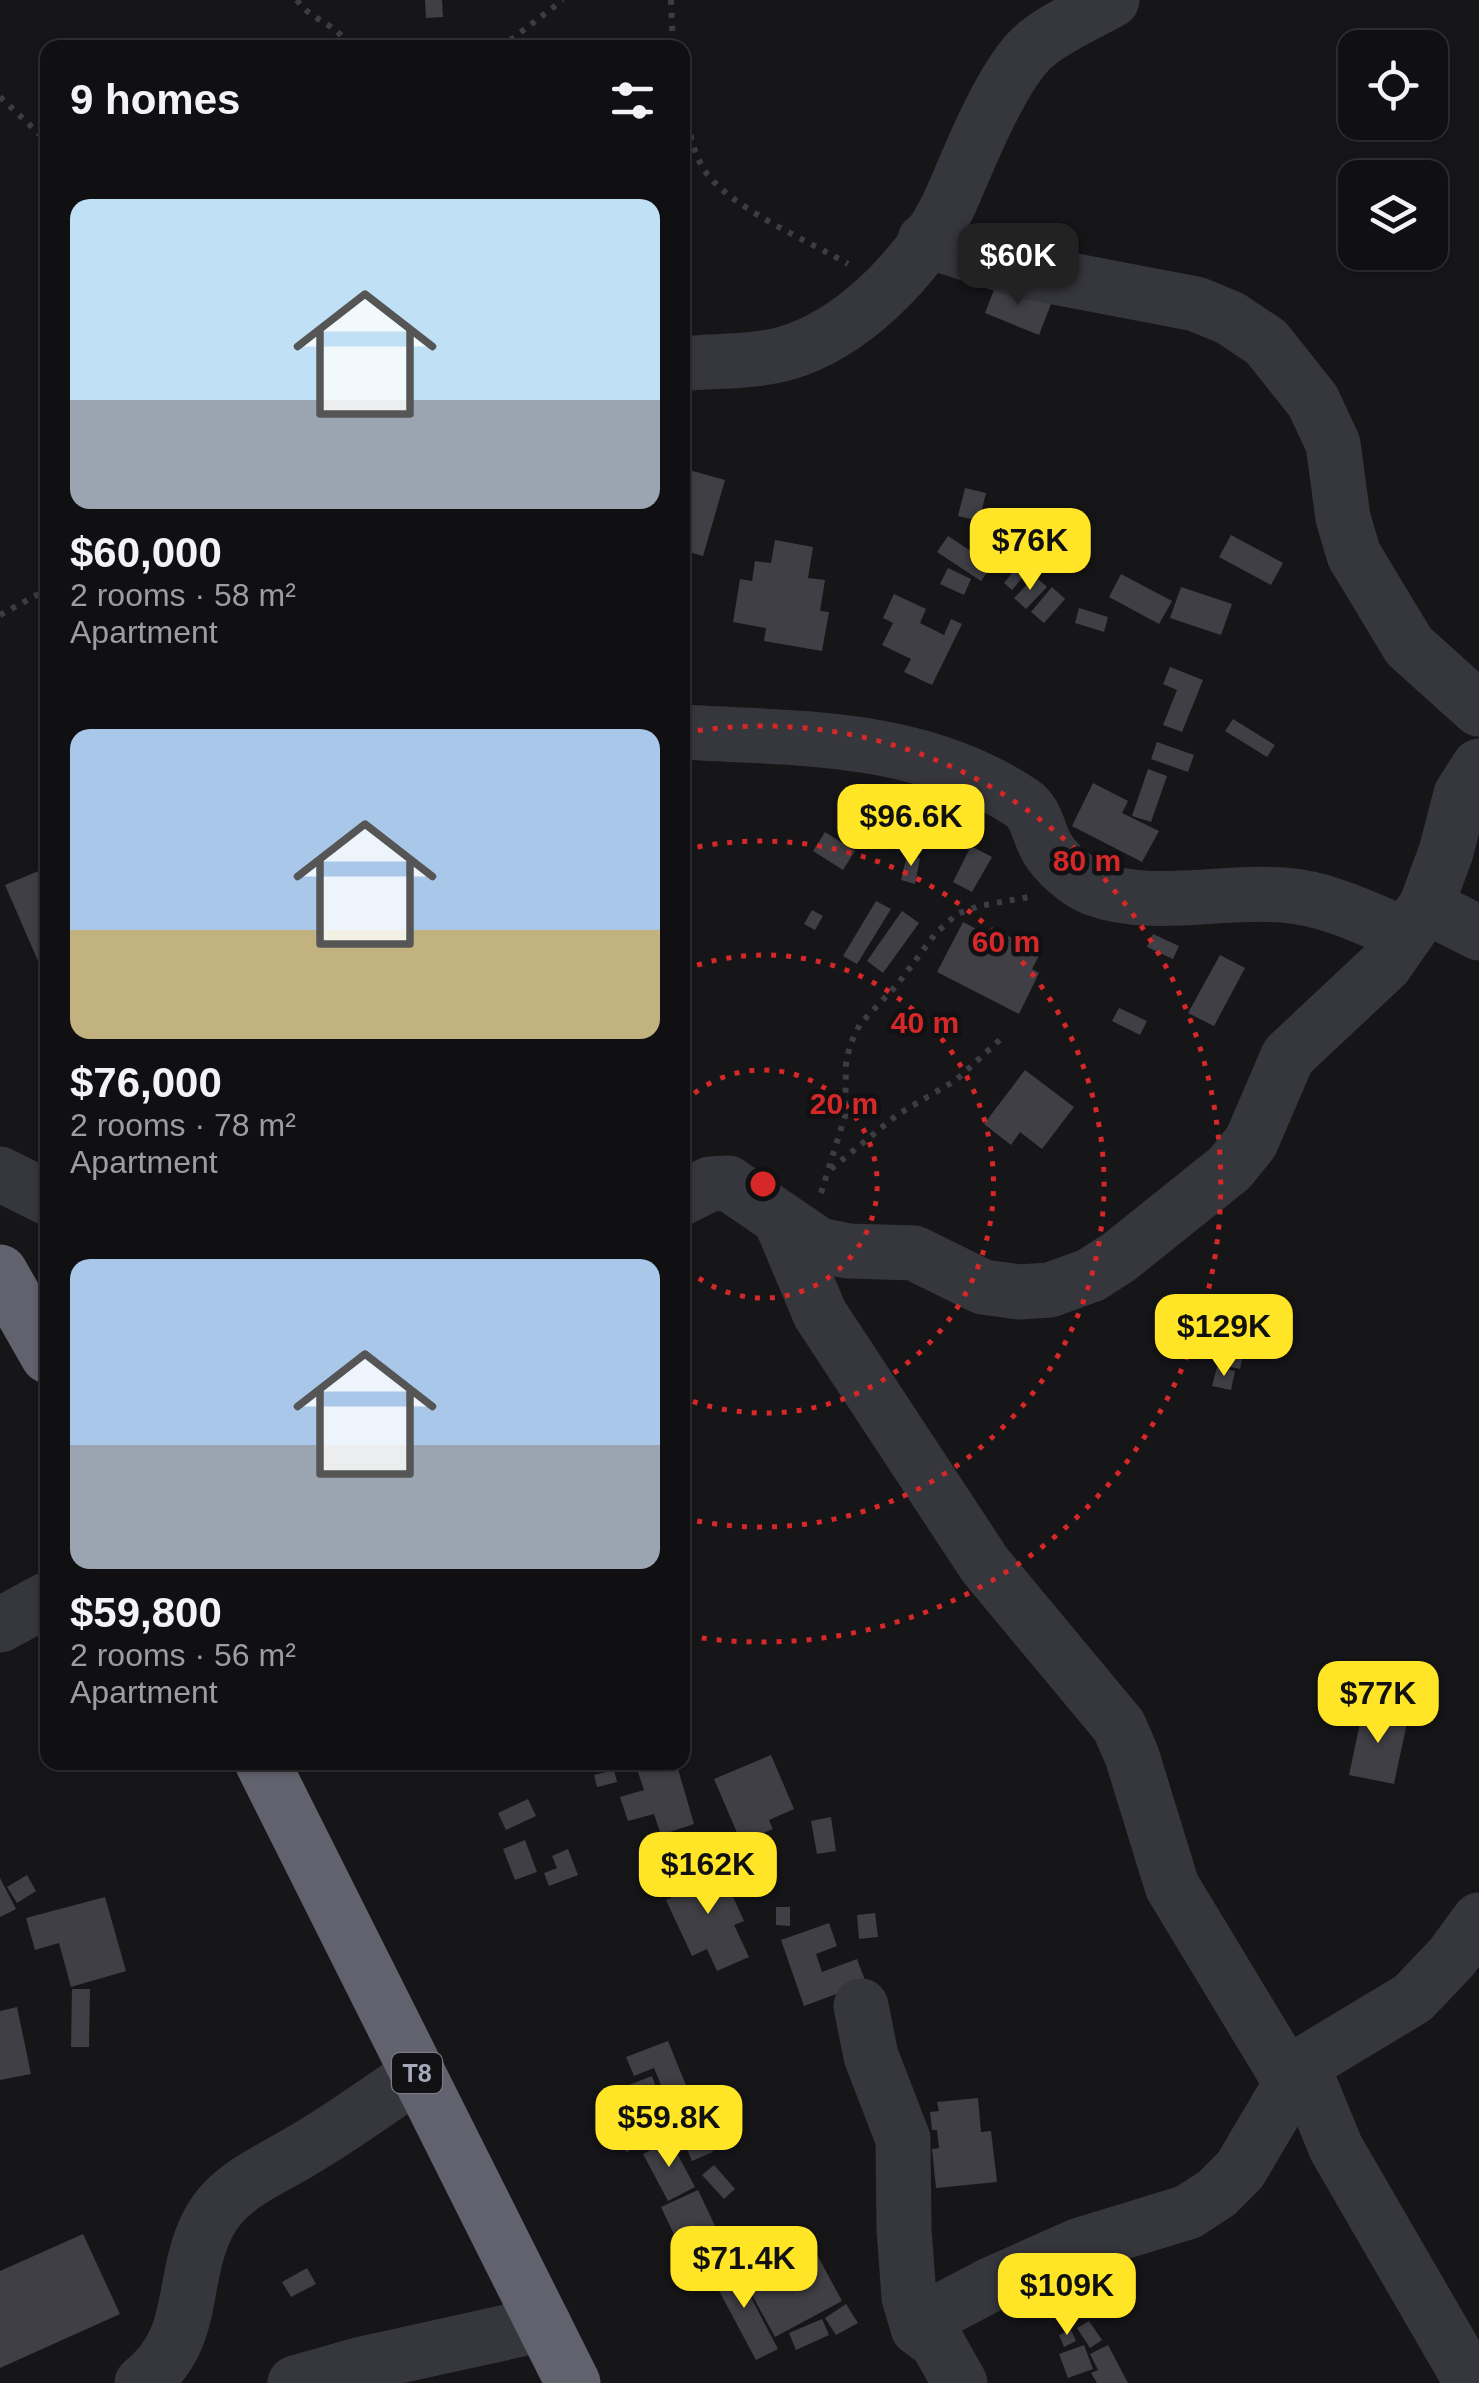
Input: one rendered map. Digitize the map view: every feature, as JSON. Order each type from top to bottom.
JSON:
[{"type":"highway","points":[[0,1272],[40,1342]]},
{"type":"highway","name":"T8","points":[[266,1770],[572,2383]]},
{"type":"street","points":[[690,364],[747,360],[794,351],[840,330],[888,287],[945,214],[995,105],[1027,52],[1112,0]]},
{"type":"street","points":[[925,240],[1023,272],[1196,304],[1230,318],[1266,342],[1313,401],[1333,444],[1343,518],[1354,555],[1409,646],[1479,710]]},
{"type":"street","points":[[690,732],[763,734],[865,744],[966,773],[1030,808],[1048,849],[1092,887],[1170,898],[1283,895],[1479,933]]},
{"type":"street","points":[[690,1194],[710,1184],[728,1183],[819,1246],[914,1253],[983,1286],[1019,1292],[1050,1290],[1092,1274],[1119,1258],[1230,1168],[1250,1142],[1288,1056],[1386,965],[1416,920],[1446,852],[1461,794],[1479,766]]},
{"type":"street","points":[[0,1174],[40,1194]]},
{"type":"street","points":[[792,1228],[820,1314],[975,1550],[1119,1726],[1172,1886],[1296,2074],[1336,2148],[1468,2355]]},
{"type":"street","points":[[0,1625],[40,1603]]},
{"type":"street","points":[[948,2362],[935,2318],[948,2307],[1080,2246],[1188,2212],[1218,2193],[1240,2170],[1296,2074],[1413,1998],[1452,1957],[1479,1920]]},
{"type":"street","points":[[861,2006],[871,2056],[903,2138],[904,2229],[910,2297],[918,2328],[948,2362]]},
{"type":"street","points":[[142,2383],[177,2342],[196,2259],[208,2224],[223,2202],[246,2182],[304,2150],[418,2074]]},
{"type":"street","points":[[296,2383],[362,2364],[544,2324]]},
{"type":"path","points":[[297,0],[302,8],[330,24],[347,40]]},
{"type":"path","points":[[510,40],[562,0]]},
{"type":"path","points":[[671,0],[673,40]]},
{"type":"path","points":[[0,97],[40,134]]},
{"type":"path","points":[[690,129],[706,173],[720,186],[768,220],[888,287]]},
{"type":"path","points":[[0,615],[40,592]]},
{"type":"path","points":[[830,1170],[845,1116],[850,1045],[871,1009],[896,986],[936,933],[956,914],[1040,894],[1076,876]]},
{"type":"path","points":[[792,1228],[830,1170],[897,1115],[956,1080],[1005,1035]]},
{"type":"building","points":[[425,0],[442,0],[443,17],[426,18]]},
{"type":"building","points":[[997,282],[1051,304],[1039,335],[985,313]]},
{"type":"building","points":[[690,470],[725,480],[703,556],[690,552]]},
{"type":"building","points":[[965,488],[986,493],[979,521],[958,516]]},
{"type":"building","points":[[993,528],[1006,528],[1006,545],[993,545]]},
{"type":"building","points":[[1231,535],[1283,563],[1271,585],[1219,557]]},
{"type":"building","points":[[948,536],[992,565],[981,581],[937,552]]},
{"type":"building","points":[[775,540],[813,547],[808,578],[825,580],[820,611],[829,612],[822,651],[764,641],[766,628],[733,622],[740,579],[752,581],[755,561],[771,563]]},
{"type":"building","points":[[1021,562],[1030,569],[1012,590],[1004,583]]},
{"type":"building","points":[[948,568],[971,579],[964,595],[940,584]]},
{"type":"building","points":[[1121,574],[1172,601],[1159,624],[1109,597]]},
{"type":"building","points":[[1035,576],[1047,587],[1026,609],[1014,598]]},
{"type":"building","points":[[1052,587],[1065,599],[1044,623],[1031,612]]},
{"type":"building","points":[[1181,587],[1232,604],[1221,635],[1170,618]]},
{"type":"building","points":[[894,594],[926,609],[920,623],[944,635],[951,619],[962,624],[932,685],[904,672],[911,659],[882,645],[893,623],[883,618]]},
{"type":"building","points":[[1079,608],[1108,617],[1104,632],[1075,623]]},
{"type":"building","points":[[1170,667],[1203,680],[1182,732],[1163,725],[1177,690],[1163,684]]},
{"type":"building","points":[[1233,719],[1275,745],[1267,757],[1225,731]]},
{"type":"building","points":[[1157,742],[1194,755],[1188,772],[1151,759]]},
{"type":"building","points":[[1148,769],[1167,776],[1151,822],[1132,816]]},
{"type":"building","points":[[1093,783],[1128,801],[1122,813],[1159,831],[1142,862],[1072,826]]},
{"type":"building","points":[[825,832],[855,851],[843,870],[813,851]]},
{"type":"building","points":[[971,846],[992,857],[972,892],[953,882]]},
{"type":"building","points":[[907,855],[920,858],[915,884],[901,880]]},
{"type":"building","points":[[40,870],[40,960],[38,961],[5,885]]},
{"type":"building","points":[[876,901],[891,909],[857,964],[843,956]]},
{"type":"building","points":[[812,910],[823,916],[815,930],[804,924]]},
{"type":"building","points":[[902,911],[919,923],[883,973],[867,961]]},
{"type":"building","points":[[963,922],[988,935],[992,928],[1041,952],[1032,969],[1039,973],[1019,1014],[937,972]]},
{"type":"building","points":[[1153,934],[1179,946],[1173,959],[1147,947]]},
{"type":"building","points":[[1220,955],[1245,968],[1214,1026],[1188,1013]]},
{"type":"building","points":[[1119,1008],[1147,1021],[1140,1035],[1112,1021]]},
{"type":"building","points":[[1025,1070],[1074,1107],[1042,1149],[1020,1132],[1011,1145],[984,1124]]},
{"type":"building","points":[[1225,1321],[1249,1325],[1240,1369],[1217,1364]]},
{"type":"building","points":[[1217,1367],[1235,1371],[1231,1390],[1212,1386]]},
{"type":"building","points":[[1363,1709],[1408,1718],[1394,1784],[1349,1775]]},
{"type":"building","points":[[771,1755],[794,1809],[769,1820],[773,1829],[741,1842],[714,1779]]},
{"type":"building","points":[[614,1770],[617,1782],[597,1787],[594,1775]]},
{"type":"building","points":[[637,1770],[678,1770],[694,1824],[661,1835],[654,1814],[628,1821],[620,1797],[644,1790]]},
{"type":"building","points":[[528,1799],[536,1816],[506,1830],[498,1813]]},
{"type":"building","points":[[831,1817],[836,1851],[817,1854],[811,1821]]},
{"type":"building","points":[[703,1833],[708,1844],[687,1854],[682,1842]]},
{"type":"building","points":[[525,1840],[537,1872],[515,1880],[503,1849]]},
{"type":"building","points":[[568,1849],[578,1875],[549,1886],[544,1873],[557,1868],[552,1856]]},
{"type":"building","points":[[708,1864],[717,1884],[726,1881],[744,1921],[734,1925],[749,1957],[717,1971],[707,1949],[692,1956],[666,1900],[677,1895],[670,1881]]},
{"type":"building","points":[[27,1875],[36,1891],[17,1903],[7,1887]]},
{"type":"building","points":[[0,1878],[16,1909],[0,1917]]},
{"type":"building","points":[[105,1897],[126,1971],[71,1987],[59,1943],[35,1950],[26,1918]]},
{"type":"building","points":[[776,1907],[790,1907],[790,1926],[776,1925]]},
{"type":"building","points":[[875,1913],[878,1937],[859,1939],[857,1915]]},
{"type":"building","points":[[829,1923],[837,1946],[816,1954],[822,1972],[857,1959],[866,1983],[804,2006],[781,1940]]},
{"type":"building","points":[[72,1989],[90,1989],[89,2047],[71,2047]]},
{"type":"building","points":[[17,2007],[31,2074],[0,2080],[0,2011]]},
{"type":"building","points":[[668,2041],[713,2152],[692,2161],[654,2068],[634,2076],[626,2057]]},
{"type":"building","points":[[652,2076],[673,2133],[626,2152],[603,2095]]},
{"type":"building","points":[[978,2098],[981,2132],[991,2131],[997,2182],[936,2188],[932,2149],[939,2148],[930,2112],[939,2111],[937,2102]]},
{"type":"building","points":[[670,2140],[695,2187],[668,2201],[643,2154]]},
{"type":"building","points":[[714,2165],[735,2189],[724,2199],[702,2175]]},
{"type":"building","points":[[698,2190],[727,2251],[690,2268],[661,2207]]},
{"type":"building","points":[[83,2234],[120,2314],[0,2368],[0,2271]]},
{"type":"building","points":[[771,2247],[782,2266],[814,2249],[842,2301],[775,2337],[736,2266]]},
{"type":"building","points":[[733,2263],[778,2349],[756,2360],[710,2274]]},
{"type":"building","points":[[307,2268],[316,2284],[291,2297],[282,2282]]},
{"type":"building","points":[[846,2304],[858,2323],[836,2335],[825,2318]]},
{"type":"building","points":[[822,2319],[829,2335],[796,2350],[789,2333]]},
{"type":"building","points":[[1089,2321],[1102,2340],[1090,2348],[1077,2328]]},
{"type":"building","points":[[1071,2330],[1076,2341],[1064,2347],[1059,2335]]},
{"type":"building","points":[[1084,2345],[1093,2369],[1068,2378],[1059,2354]]},
{"type":"building","points":[[1108,2345],[1128,2383],[1097,2383],[1091,2373],[1098,2370],[1090,2354]]}]
